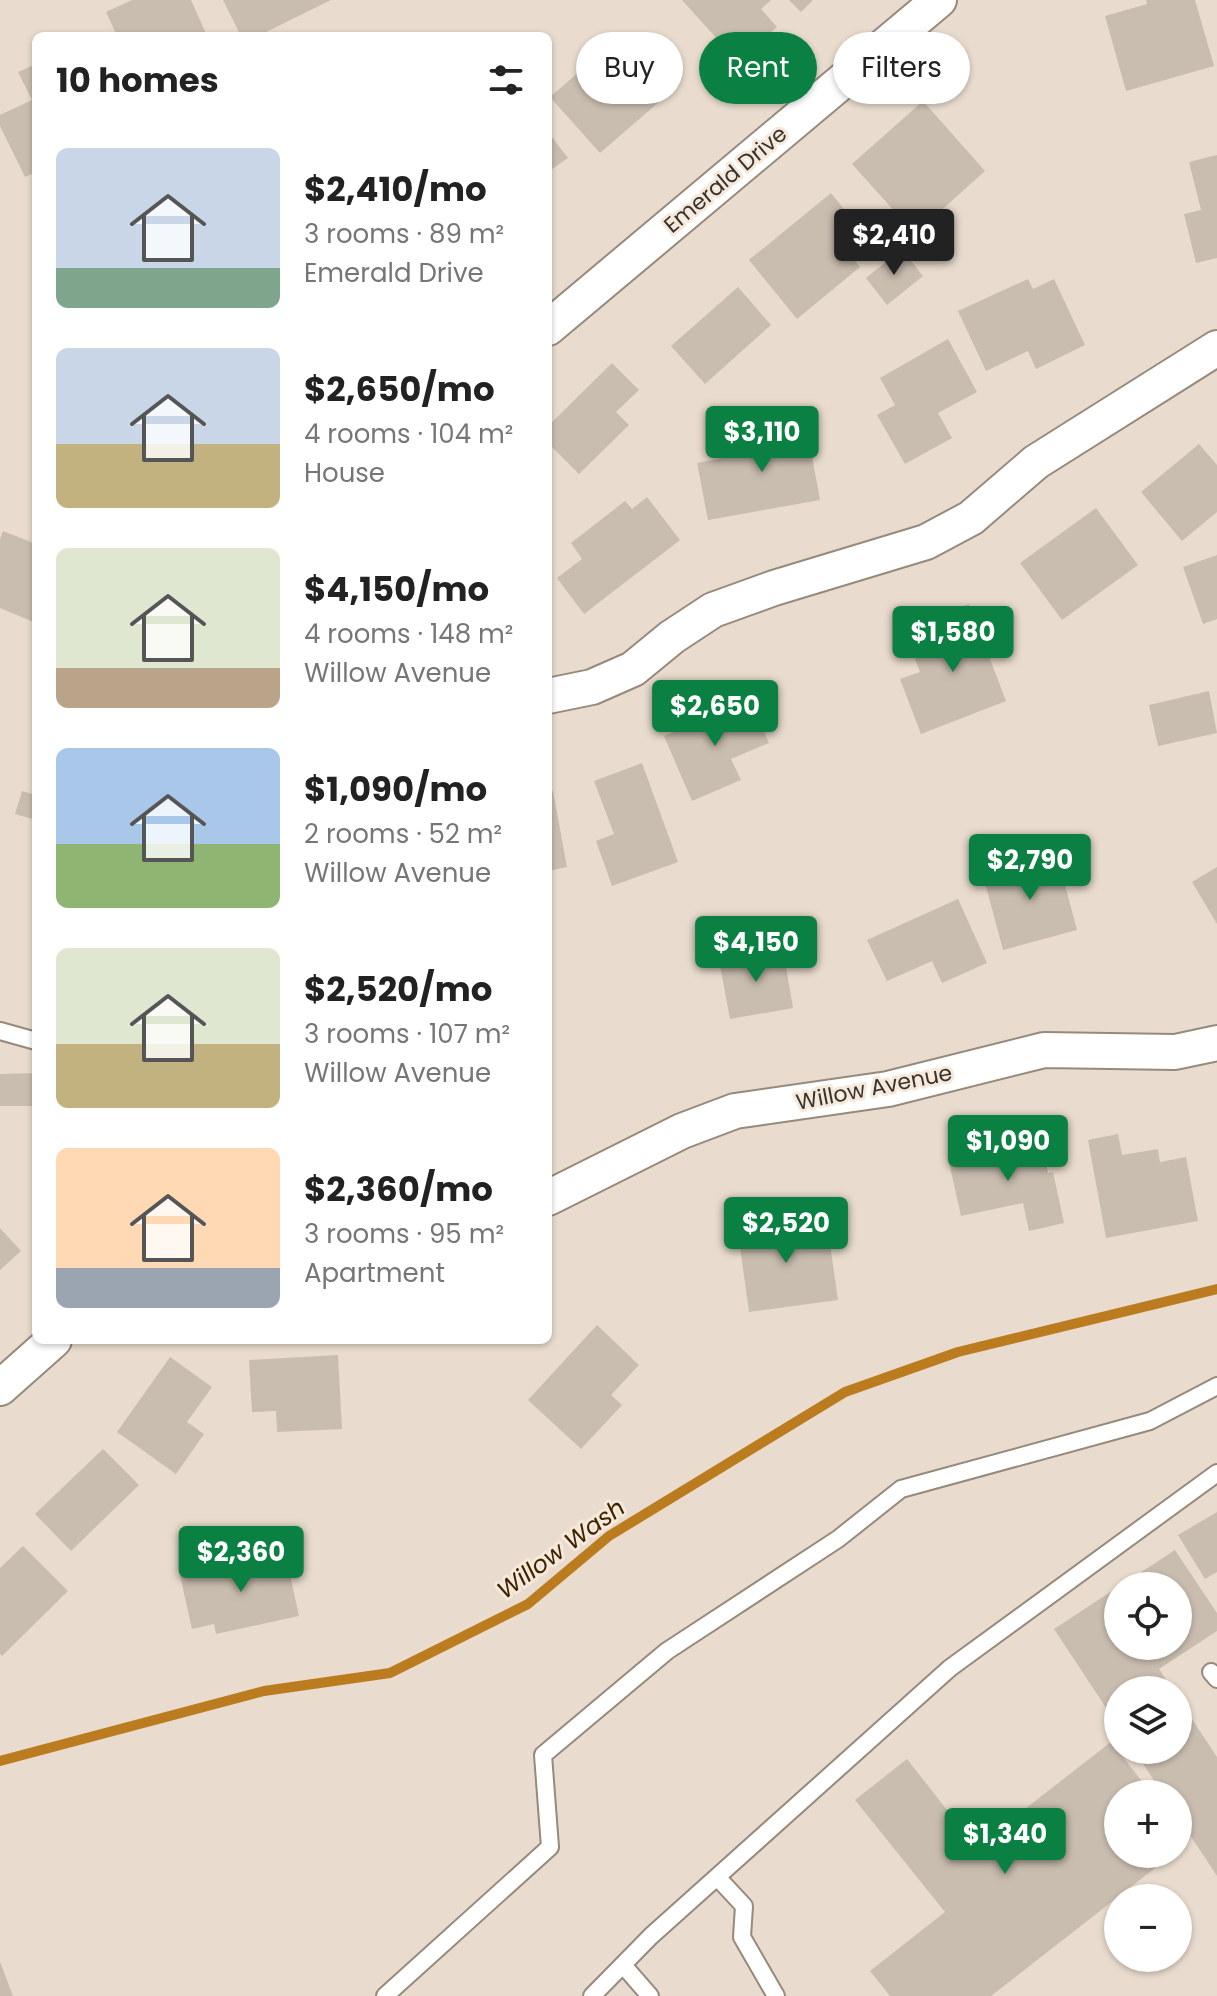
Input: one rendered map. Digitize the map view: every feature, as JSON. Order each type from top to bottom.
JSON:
[{"type":"street","name":"Emerald Drive","points":[[552,325],[939,0]]},
{"type":"street","points":[[552,695],[592,687],[633,669],[672,637],[713,610],[774,588],[926,542],[971,518],[1036,462],[1217,348]]},
{"type":"street","name":"Willow Avenue","points":[[552,1196],[682,1131],[735,1111],[888,1089],[1044,1050],[1175,1052],[1217,1043]]},
{"type":"street","points":[[0,1388],[50,1344]]},
{"type":"lane","points":[[0,1031],[32,1040]]},
{"type":"lane","points":[[385,1996],[550,1847],[543,1755],[667,1651],[838,1539],[901,1489],[1150,1421],[1217,1386]]},
{"type":"lane","points":[[592,1996],[651,1936],[950,1668],[1217,1473]]},
{"type":"lane","points":[[717,1877],[744,1906],[742,1937],[776,1996]]},
{"type":"lane","points":[[623,1965],[650,1996]]},
{"type":"building","points":[[132,0],[191,0],[205,32],[115,32],[106,12]]},
{"type":"building","points":[[223,0],[331,0],[266,32],[239,32]]},
{"type":"building","points":[[682,0],[771,0],[761,9],[777,27],[771,32],[711,32]]},
{"type":"building","points":[[789,0],[813,0],[801,12]]},
{"type":"building","points":[[1146,0],[1195,0],[1214,66],[1126,91],[1105,16],[1147,4]]},
{"type":"building","points":[[32,66],[32,100],[18,72]]},
{"type":"building","points":[[576,74],[576,104],[657,104],[600,153],[552,99],[552,95]]},
{"type":"building","points":[[32,100],[32,174],[25,177],[0,126],[0,115]]},
{"type":"building","points":[[920,104],[926,104],[985,171],[915,234],[852,164]]},
{"type":"building","points":[[552,137],[568,158],[552,169]]},
{"type":"building","points":[[1217,155],[1217,258],[1196,263],[1184,214],[1201,210],[1189,162]]},
{"type":"building","points":[[831,193],[864,234],[845,249],[860,267],[797,319],[749,260]]},
{"type":"building","points":[[902,249],[923,276],[887,305],[866,278]]},
{"type":"building","points":[[1028,279],[1033,289],[1054,279],[1085,345],[1036,369],[1028,351],[986,371],[958,311]]},
{"type":"building","points":[[738,287],[771,325],[705,384],[671,346]]},
{"type":"building","points":[[948,339],[977,392],[938,413],[952,438],[905,464],[877,415],[895,405],[880,378]]},
{"type":"building","points":[[612,363],[639,390],[616,412],[629,425],[579,474],[552,447],[552,422]]},
{"type":"building","points":[[805,418],[820,500],[708,520],[697,463],[760,451],[756,427]]},
{"type":"building","points":[[1199,444],[1217,465],[1217,512],[1182,541],[1141,492]]},
{"type":"building","points":[[647,497],[680,540],[584,614],[557,578],[582,559],[571,543],[625,501],[632,509]]},
{"type":"building","points":[[1096,508],[1138,565],[1062,620],[1020,563]]},
{"type":"building","points":[[3,531],[32,542],[32,621],[0,608],[0,539]]},
{"type":"building","points":[[1217,555],[1217,619],[1203,624],[1183,567]]},
{"type":"building","points":[[969,604],[1006,701],[921,734],[900,679],[920,672],[915,659],[940,649],[929,619]]},
{"type":"building","points":[[1209,691],[1217,733],[1158,746],[1149,705]]},
{"type":"building","points":[[750,699],[769,743],[731,759],[741,780],[692,801],[664,736]]},
{"type":"building","points":[[642,763],[678,862],[612,886],[596,841],[614,834],[594,781]]},
{"type":"building","points":[[22,791],[32,794],[32,819],[15,814]]},
{"type":"building","points":[[552,791],[567,867],[552,870]]},
{"type":"building","points":[[1057,855],[1077,930],[1003,950],[983,875]]},
{"type":"building","points":[[1217,867],[1217,924],[1192,882]]},
{"type":"building","points":[[958,899],[987,963],[942,983],[932,961],[887,981],[867,940]]},
{"type":"building","points":[[783,949],[793,1008],[730,1019],[719,960]]},
{"type":"building","points":[[32,1073],[32,1106],[0,1106],[0,1074]]},
{"type":"building","points":[[1118,1134],[1122,1155],[1158,1149],[1160,1162],[1186,1157],[1198,1221],[1106,1238],[1088,1140]]},
{"type":"building","points":[[1041,1138],[1048,1173],[1053,1172],[1064,1223],[1029,1231],[1023,1203],[961,1216],[948,1158]]},
{"type":"building","points":[[799,1216],[801,1234],[828,1230],[838,1300],[749,1312],[737,1225]]},
{"type":"building","points":[[0,1228],[21,1251],[0,1270]]},
{"type":"building","points":[[597,1325],[639,1365],[611,1395],[622,1405],[581,1449],[528,1400]]},
{"type":"building","points":[[338,1355],[342,1429],[277,1432],[276,1411],[252,1412],[249,1360]]},
{"type":"building","points":[[170,1357],[212,1387],[187,1422],[204,1434],[176,1474],[117,1432]]},
{"type":"building","points":[[103,1449],[139,1485],[71,1551],[35,1514]]},
{"type":"building","points":[[1217,1512],[1217,1572],[1205,1579],[1178,1535]]},
{"type":"building","points":[[23,1546],[68,1591],[2,1656],[0,1568]]},
{"type":"building","points":[[1175,1550],[1190,1572],[1141,1572]]},
{"type":"building","points":[[285,1552],[299,1616],[216,1634],[214,1624],[192,1629],[180,1575]]},
{"type":"building","points":[[1192,1576],[1217,1613],[1217,1631],[1192,1647]]},
{"type":"building","points":[[1104,1596],[1104,1660],[1173,1660],[1159,1669],[1164,1676],[1104,1676],[1104,1705],[1054,1629]]},
{"type":"building","points":[[1192,1719],[1217,1757],[1217,1876],[1192,1838],[1192,1780],[1154,1780],[1143,1764],[1192,1764]]},
{"type":"building","points":[[1104,1747],[1104,1764],[1128,1764],[1141,1780],[1104,1780],[1104,1868],[1155,1868],[1135,1884],[1104,1884],[1104,1908],[991,1996],[890,1996],[870,1971],[945,1912],[855,1800],[907,1759],[976,1847]]},
{"type":"building","points":[[0,1962],[13,1996],[0,1996]]},
{"type":"waterway","name":"Willow Wash","points":[[0,1761],[264,1691],[390,1673],[528,1604],[609,1536],[845,1392],[958,1352],[1217,1289]]}]
